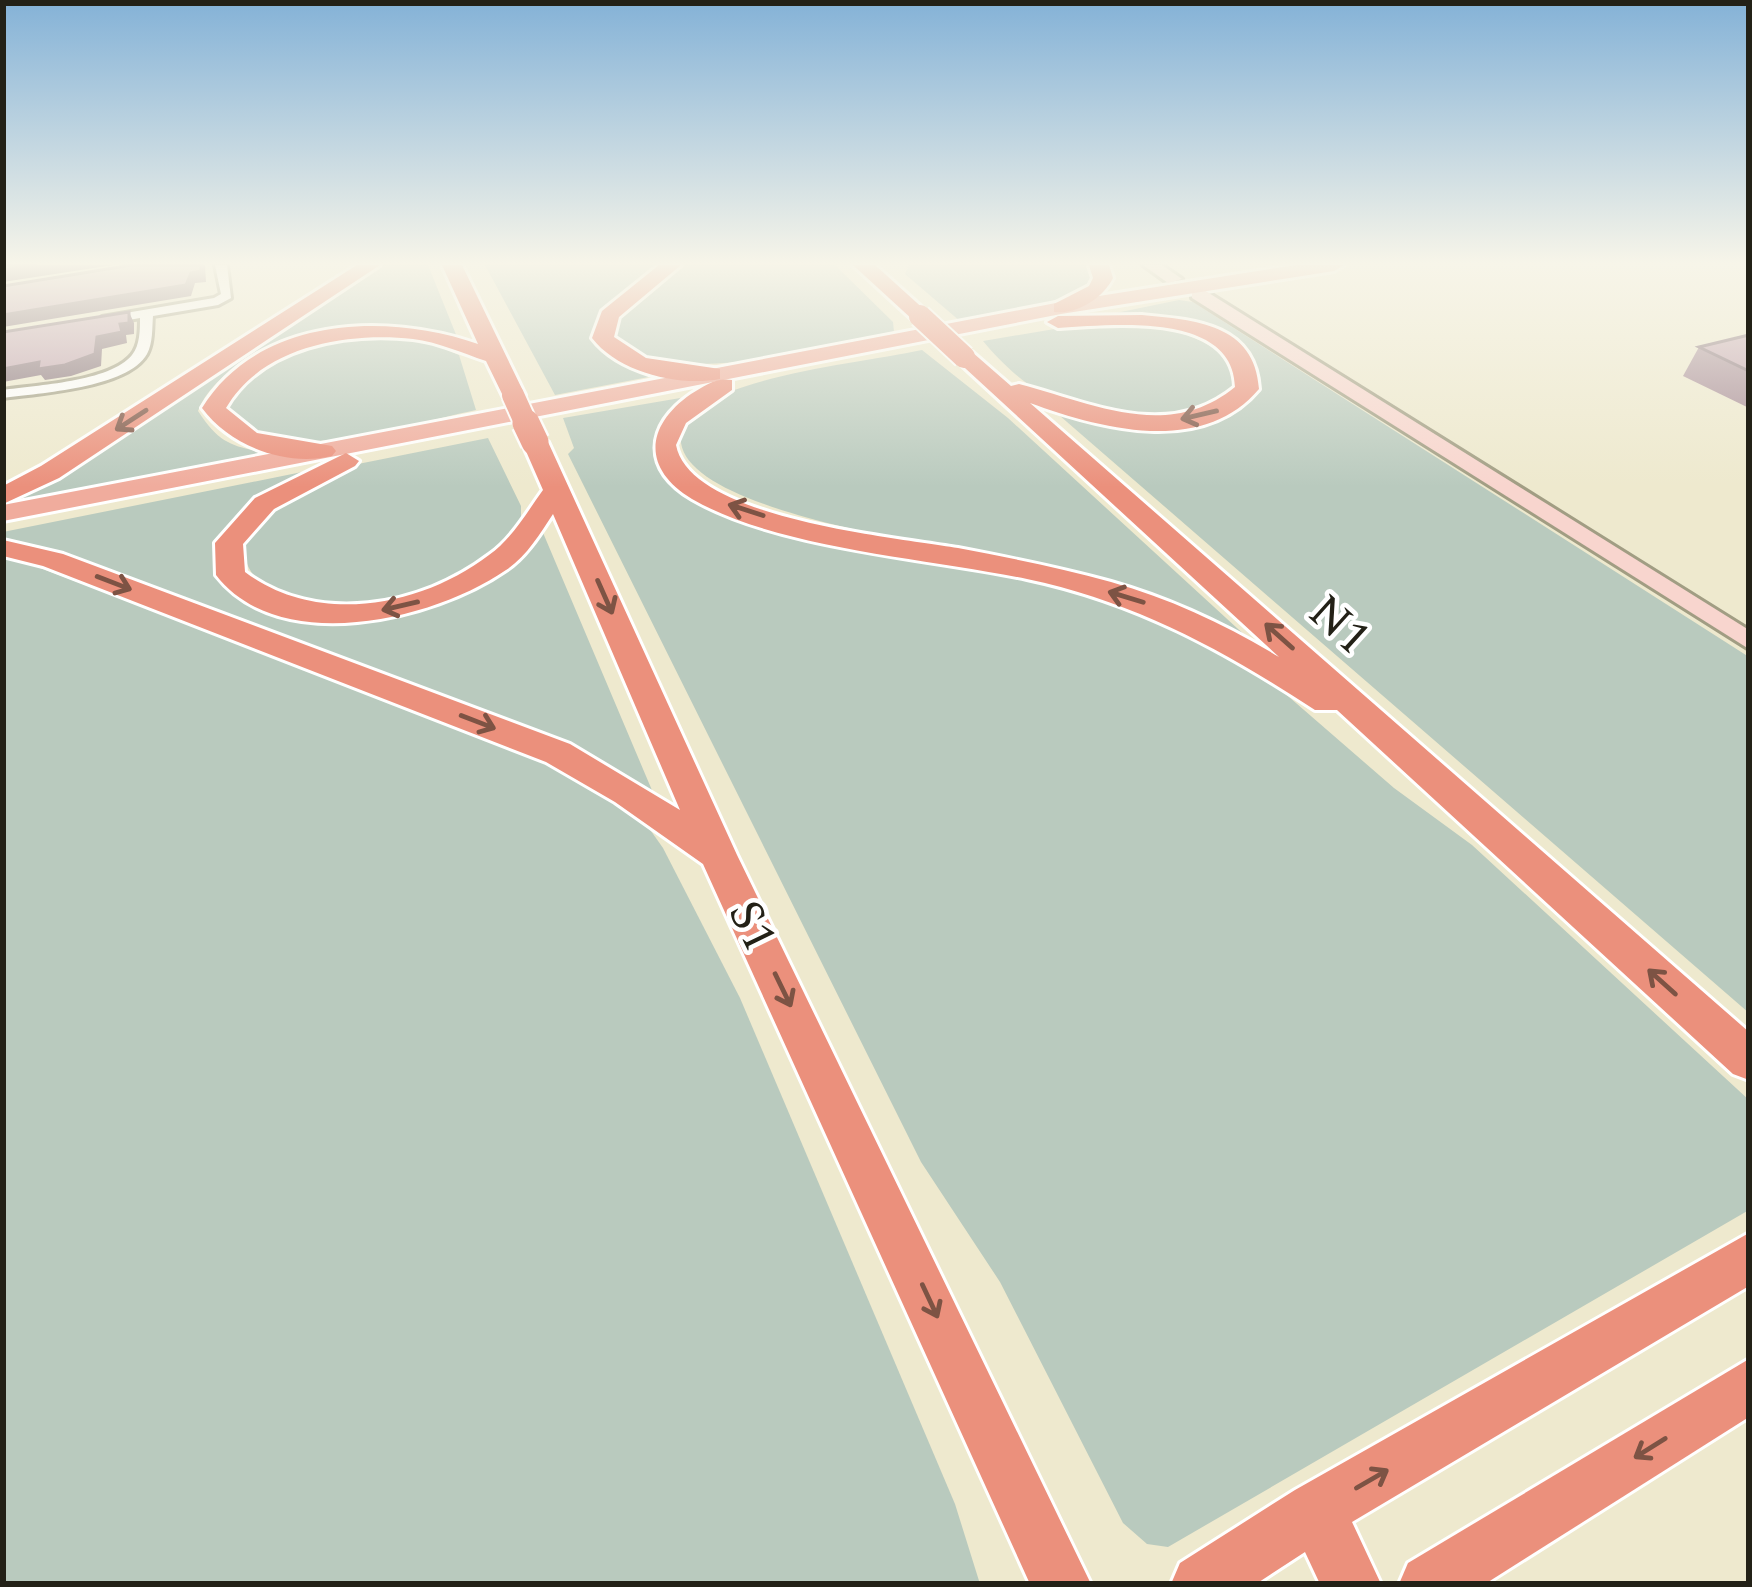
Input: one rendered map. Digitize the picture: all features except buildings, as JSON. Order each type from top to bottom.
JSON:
[{"type":"highway","points":[[3,496],[50,472],[256,339]]},
{"type":"highway","points":[[334,456],[245,440],[229,431],[214,408],[231,380],[263,359],[339,339]]},
{"type":"highway","points":[[434,339],[495,357]]},
{"type":"highway","name":"S1","points":[[487,339],[718,855],[1060,1584]]},
{"type":"highway","points":[[604,339],[618,355],[631,360],[718,380]]},
{"type":"highway","name":"N1","points":[[945,339],[1749,1060]]},
{"type":"highway","points":[[995,382],[1068,410],[1144,422],[1214,413],[1247,389],[1250,371],[1245,359],[1216,339]]},
{"type":"highway","points":[[718,380],[667,430],[664,443],[671,468],[696,490],[806,528],[1067,580],[1134,598],[1216,634],[1412,754]]},
{"type":"highway","points":[[334,456],[241,520],[226,546],[228,573],[243,592],[272,607],[306,615],[383,610],[432,598],[495,566],[516,546],[556,491]]},
{"type":"highway","points":[[3,548],[53,560],[558,753],[628,793],[718,855]]},
{"type":"highway","points":[[1201,1584],[1316,1511],[1741,1274]]},
{"type":"highway","points":[[1429,1584],[1749,1386]]},
{"type":"highway","points":[[1316,1511],[1351,1584]]},
{"type":"main road","points":[[3,527],[334,456],[933,339]]},
{"type":"main road","points":[[1267,339],[1749,641]]},
{"type":"main road","points":[[3,513],[334,456]]},
{"type":"street","points":[[3,394],[117,371],[142,352],[144,339]]},
{"type":"green space","points":[[260,339],[302,339],[242,363],[215,384],[198,411],[229,443],[272,454],[3,507],[3,502]]},
{"type":"green space","points":[[399,339],[431,343],[459,355],[476,410],[357,436],[292,442],[265,438],[244,428],[227,406],[237,388],[272,362],[341,341]]},
{"type":"green space","points":[[525,339],[594,339],[620,362],[685,370],[555,395]]},
{"type":"green space","points":[[618,339],[860,339],[748,361],[707,364],[670,362],[638,353]]},
{"type":"green space","points":[[1195,339],[1234,363],[1238,378],[1224,395],[1188,414],[1126,413],[1039,391],[983,341]]},
{"type":"green space","points":[[1207,339],[1251,339],[1749,657],[1749,1013],[1052,409],[1103,423],[1231,410],[1250,362]]},
{"type":"green space","points":[[922,350],[1008,418],[1262,651],[1148,592],[780,509],[731,491],[697,469],[681,443],[690,414],[715,398],[771,379]]},
{"type":"green space","points":[[692,396],[662,453],[724,505],[1115,595],[1259,671],[1394,788],[1472,845],[1749,1100],[1749,1210],[1168,1547],[1147,1544],[1123,1523],[1000,1282],[921,1162],[568,454],[574,448],[563,418]]},
{"type":"green space","points":[[488,438],[521,506],[521,522],[467,572],[401,596],[332,605],[299,602],[272,591],[252,573],[242,544],[281,499],[353,465]]},
{"type":"green space","points":[[302,472],[258,499],[227,531],[225,581],[243,599],[398,612],[541,528],[654,795],[584,752],[63,554],[3,541],[3,532]]},
{"type":"green space","points":[[3,554],[550,760],[639,814],[663,848],[740,998],[955,1504],[980,1584],[3,1584]]}]
